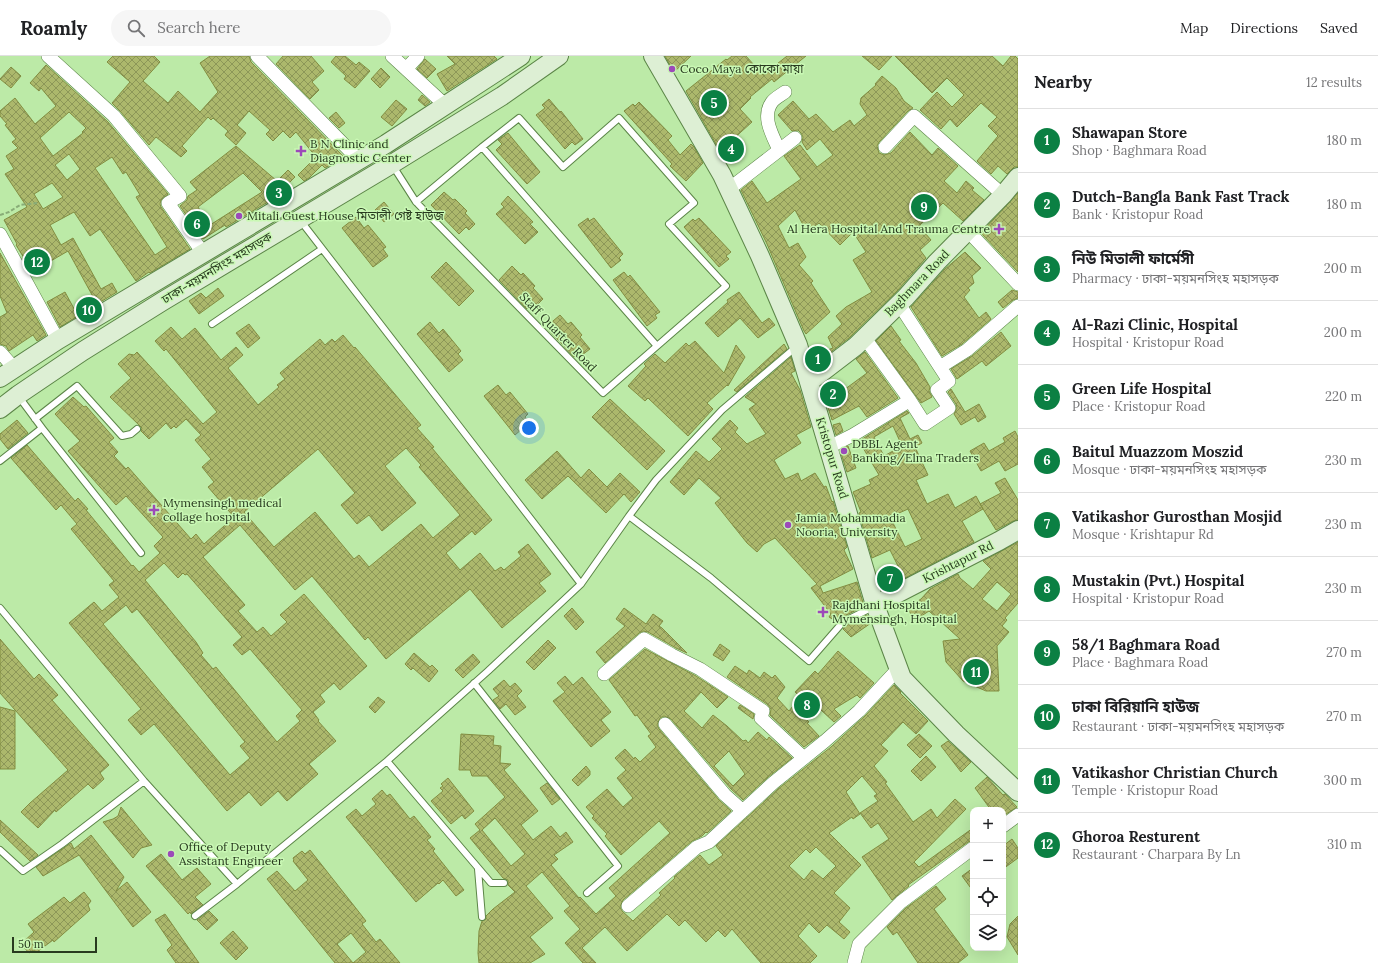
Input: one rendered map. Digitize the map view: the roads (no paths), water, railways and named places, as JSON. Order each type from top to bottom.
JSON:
[{"type":"main road","name":"ঢাকা-ময়মনসিংহ মহাসড়ক","points":[[7,373],[58,340],[386,144],[445,104],[521,56]]},
{"type":"main road","name":"ঢাকা-ময়মনসিংহ মহাসড়ক","points":[[0,409],[83,351],[502,96],[559,56]]},
{"type":"main road","name":"Kristopur Road","points":[[653,56],[722,175],[760,256],[798,345],[875,605],[902,678],[956,734],[1018,792]]},
{"type":"main road","name":"Baghmara Road","points":[[809,382],[864,337],[898,304],[1003,195],[1018,177]]},
{"type":"main road","name":"Krishtapur Rd","points":[[875,605],[1018,530]]},
{"type":"street","points":[[48,56],[114,116],[180,196],[168,203],[203,254]]},
{"type":"street","points":[[257,56],[354,155],[357,160]]},
{"type":"street","points":[[392,56],[445,104]]},
{"type":"street","points":[[406,69],[418,56]]},
{"type":"street","points":[[779,150],[767,120],[768,110],[773,101],[785,92]]},
{"type":"street","points":[[884,147],[914,116],[1003,195]]},
{"type":"street","points":[[728,189],[795,138]]},
{"type":"street","points":[[968,231],[1018,284]]},
{"type":"street","points":[[0,234],[58,340]]},
{"type":"street","points":[[864,337],[909,399],[925,424],[949,408],[937,390],[949,381],[898,304]]},
{"type":"street","points":[[940,367],[972,346],[1018,306]]},
{"type":"street","points":[[0,352],[7,373]]},
{"type":"street","points":[[829,447],[853,435],[904,404],[909,399]]},
{"type":"street","points":[[604,674],[644,639],[700,669],[763,711],[761,718],[804,758]]},
{"type":"street","points":[[628,906],[697,847],[709,842],[773,783],[825,741],[859,711],[898,669]]},
{"type":"street","points":[[665,724],[725,795],[743,811]]},
{"type":"street","points":[[1006,824],[1018,815]]},
{"type":"street","points":[[854,963],[859,944],[901,902],[970,850]]},
{"type":"lane","name":"Staff Quarter Road","points":[[392,164],[416,202],[603,393],[726,286],[669,224],[694,203],[618,118],[562,167],[519,118],[482,147]]},
{"type":"lane","points":[[416,202],[482,147],[657,346]]},
{"type":"lane","points":[[299,219],[581,584]]},
{"type":"lane","points":[[212,324],[322,249]]},
{"type":"lane","points":[[195,916],[237,884],[387,761],[581,584],[656,480],[722,410],[798,345]]},
{"type":"lane","points":[[35,419],[77,386],[122,436],[130,434],[137,429]]},
{"type":"lane","points":[[18,395],[42,428],[141,553]]},
{"type":"lane","points":[[0,461],[42,428]]},
{"type":"lane","points":[[629,516],[710,578],[809,661],[843,622],[875,605]]},
{"type":"lane","points":[[0,608],[144,781],[237,884]]},
{"type":"lane","points":[[474,683],[618,866],[587,893]]},
{"type":"lane","points":[[387,761],[491,883],[504,883]]},
{"type":"lane","points":[[0,850],[23,871],[62,844],[144,781]]},
{"type":"lane","points":[[478,869],[482,917]]},
{"type":"place","name":"Coco Maya কোকো মায়া","points":[[672,69]]},
{"type":"place","name":"Green Life Hospital","points":[[714,103]]},
{"type":"place","name":"Al-Razi Clinic, Hospital","points":[[731,149]]},
{"type":"place","name":"B N Clinic and Diagnostic Center","points":[[301,151]]},
{"type":"place","name":"নিউ মিতালী ফার্মেসী","points":[[279,193]]},
{"type":"place","name":"58/1 Baghmara Road","points":[[924,207]]},
{"type":"place","name":"Mitali Guest House মিতালী গেষ্ট হাউজ","points":[[239,216]]},
{"type":"place","name":"Baitul Muazzom Moszid","points":[[197,224]]},
{"type":"place","name":"Al Hera Hospital And Trauma Centre","points":[[999,229]]},
{"type":"place","name":"Ghoroa Resturent","points":[[37,262]]},
{"type":"place","name":"ঢাকা বিরিয়ানি হাউজ","points":[[89,310]]},
{"type":"place","name":"Shawapan Store","points":[[818,359]]},
{"type":"place","name":"Dutch-Bangla Bank Fast Track","points":[[833,394]]},
{"type":"place","name":"DBBL Agent Banking/Elma Traders","points":[[844,451]]},
{"type":"place","name":"Mymensingh medical collage hospital","points":[[154,510]]},
{"type":"place","name":"Jamia Mohammadia Nooria, University","points":[[788,525]]},
{"type":"place","name":"Vatikashor Gurosthan Mosjid","points":[[890,579]]},
{"type":"place","name":"Rajdhani Hospital Mymensingh, Hospital","points":[[823,612]]},
{"type":"place","name":"Vatikashor Christian Church","points":[[976,672]]},
{"type":"place","name":"Mustakin (Pvt.) Hospital","points":[[807,705]]},
{"type":"place","name":"Office of Deputy Assistant Engineer","points":[[171,854]]}]
